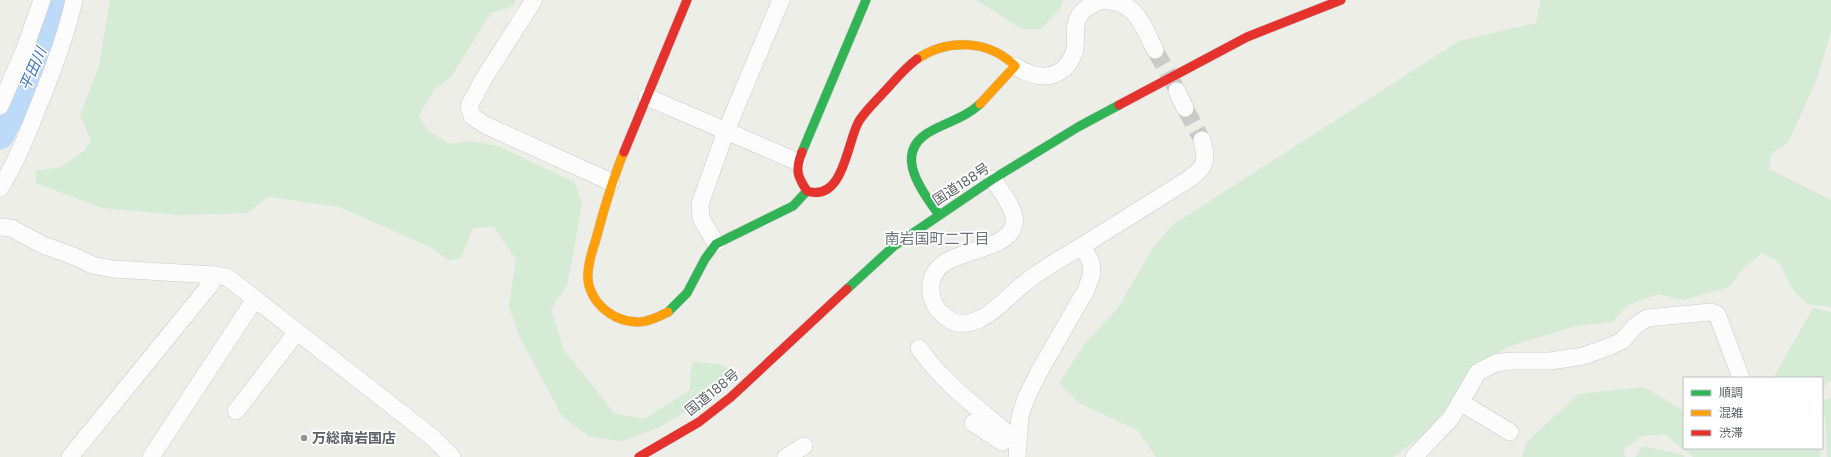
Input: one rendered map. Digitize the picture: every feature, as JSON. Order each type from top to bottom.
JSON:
[{"type":"main road","points":[[687,0],[612,182],[589,265],[588,281],[595,300],[608,313],[628,322],[650,321],[669,311],[687,294],[705,259],[716,244],[793,206],[807,191]]},
{"type":"main road","points":[[866,0],[798,162],[798,178],[807,191],[819,193],[831,185],[841,174],[847,160],[850,144],[857,126],[867,110],[905,68],[921,56],[939,47],[959,44],[982,47],[1003,56],[1015,66],[979,105],[962,117],[928,132],[917,140],[911,154],[911,170],[920,188],[939,215]]},
{"type":"main road","name":"国道188号","points":[[639,457],[699,422],[731,397],[894,246],[994,179],[1078,128],[1248,37],[1341,0]]},
{"type":"street","points":[[0,106],[24,51],[42,0]]},
{"type":"street","points":[[0,188],[10,172],[21,148],[54,67],[74,0]]},
{"type":"street","points":[[534,0],[484,78],[469,106],[472,116],[485,126],[612,182]]},
{"type":"street","points":[[716,244],[701,218],[700,204],[726,131],[781,0]]},
{"type":"street","points":[[1015,66],[1027,74],[1039,77],[1054,74],[1065,68],[1074,52],[1075,26],[1080,15],[1089,5],[1102,0],[1116,1],[1129,7],[1138,17],[1155,50]]},
{"type":"street","points":[[1177,91],[1185,108]]},
{"type":"street","points":[[646,97],[798,162]]},
{"type":"street","points":[[994,179],[1014,214],[1015,224],[1010,235],[1001,241],[951,259],[940,267],[933,276],[930,286],[931,298],[938,311],[952,322],[969,324],[983,318],[1028,280],[1056,261],[1189,179],[1202,169],[1205,156],[1202,140]]},
{"type":"street","points":[[0,227],[11,228],[43,245],[76,257],[92,265],[113,269],[214,274],[227,277],[432,437],[452,457]]},
{"type":"street","points":[[1017,457],[1014,436],[1026,396],[1038,372],[1086,290],[1092,274],[1091,262],[1082,246]]},
{"type":"street","points":[[70,457],[210,285],[214,274]]},
{"type":"street","points":[[151,457],[255,299]]},
{"type":"street","points":[[1414,457],[1451,418],[1478,372],[1496,363],[1510,361],[1550,361],[1583,356],[1623,340],[1635,326],[1647,318],[1711,312],[1717,314],[1741,377]]},
{"type":"street","points":[[236,411],[297,332]]},
{"type":"street","points":[[920,348],[928,361],[942,376],[1014,436]]},
{"type":"street","points":[[1460,402],[1510,432]]},
{"type":"street","points":[[973,423],[1002,442],[1014,436]]},
{"type":"street","points":[[786,457],[804,446]]},
{"type":"green space","points":[[110,0],[516,0],[513,6],[491,13],[451,77],[434,90],[419,115],[428,131],[450,144],[470,141],[498,146],[574,182],[582,203],[575,244],[567,286],[551,309],[564,350],[614,413],[644,419],[690,390],[690,375],[693,362],[719,364],[730,369],[690,409],[658,428],[622,441],[590,437],[562,416],[519,336],[509,306],[516,259],[494,227],[473,228],[460,259],[448,260],[428,246],[339,207],[268,197],[247,213],[181,215],[102,208],[36,183],[36,171],[61,167],[85,150],[91,140],[80,115],[99,66]]},
{"type":"green space","points":[[976,0],[1063,0],[1061,8],[1041,29],[1022,29]]},
{"type":"green space","points":[[1541,0],[1831,0],[1831,31],[1817,79],[1788,143],[1772,153],[1769,169],[1831,200],[1831,307],[1807,304],[1793,290],[1779,262],[1762,253],[1745,267],[1729,287],[1684,300],[1658,294],[1628,305],[1612,322],[1577,326],[1510,346],[1473,366],[1452,402],[1425,433],[1394,457],[1156,457],[1137,430],[1081,404],[1059,383],[1085,343],[1118,308],[1152,249],[1171,226],[1459,41],[1536,23]]},
{"type":"green space","points":[[1813,308],[1831,312],[1831,380],[1823,386],[1823,377],[1774,377]]},
{"type":"green space","points":[[1644,387],[1683,410],[1683,449],[1821,449],[1820,457],[1693,457],[1664,434],[1642,436],[1623,450],[1626,457],[1522,457],[1526,443],[1578,394]]},
{"type":"green space","points":[[1831,398],[1831,457],[1827,457],[1823,401]]},
{"type":"green space","points":[[1643,446],[1683,455],[1685,457],[1635,457]]},
{"type":"waterway","name":"平田川","points":[[0,136],[33,70],[59,0]]},
{"type":"tunnel","points":[[1155,50],[1176,88]]},
{"type":"tunnel","points":[[1185,108],[1202,140]]},
{"type":"traffic: fast","points":[[802,152],[866,0]]},
{"type":"traffic: fast","points":[[939,215],[924,193],[913,170],[911,159],[914,148],[920,139],[933,130],[963,116],[980,104]]},
{"type":"traffic: fast","points":[[847,289],[894,246],[993,179],[1078,127],[1119,105]]},
{"type":"traffic: fast","points":[[668,312],[687,293],[705,259],[716,244],[793,206],[807,191]]},
{"type":"traffic: slow","points":[[917,59],[929,52],[955,45],[981,47],[1005,57],[1015,66],[980,104]]},
{"type":"traffic: slow","points":[[624,152],[608,195],[591,254],[588,275],[589,286],[594,297],[602,307],[606,311],[623,320],[643,322],[668,312]]},
{"type":"traffic: jam","points":[[624,152],[687,0]]},
{"type":"traffic: jam","points":[[1119,105],[1247,37],[1341,0]]},
{"type":"traffic: jam","points":[[802,152],[798,164],[798,173],[807,191],[819,192],[829,188],[837,179],[842,168],[859,121],[900,74],[917,59]]},
{"type":"traffic: jam","points":[[639,457],[699,422],[731,397],[847,289]]},
{"type":"place","name":"万総南岩国店","points":[[304,438]]},
{"type":"district","name":"南岩国町二丁目","points":[[937,239]]}]
